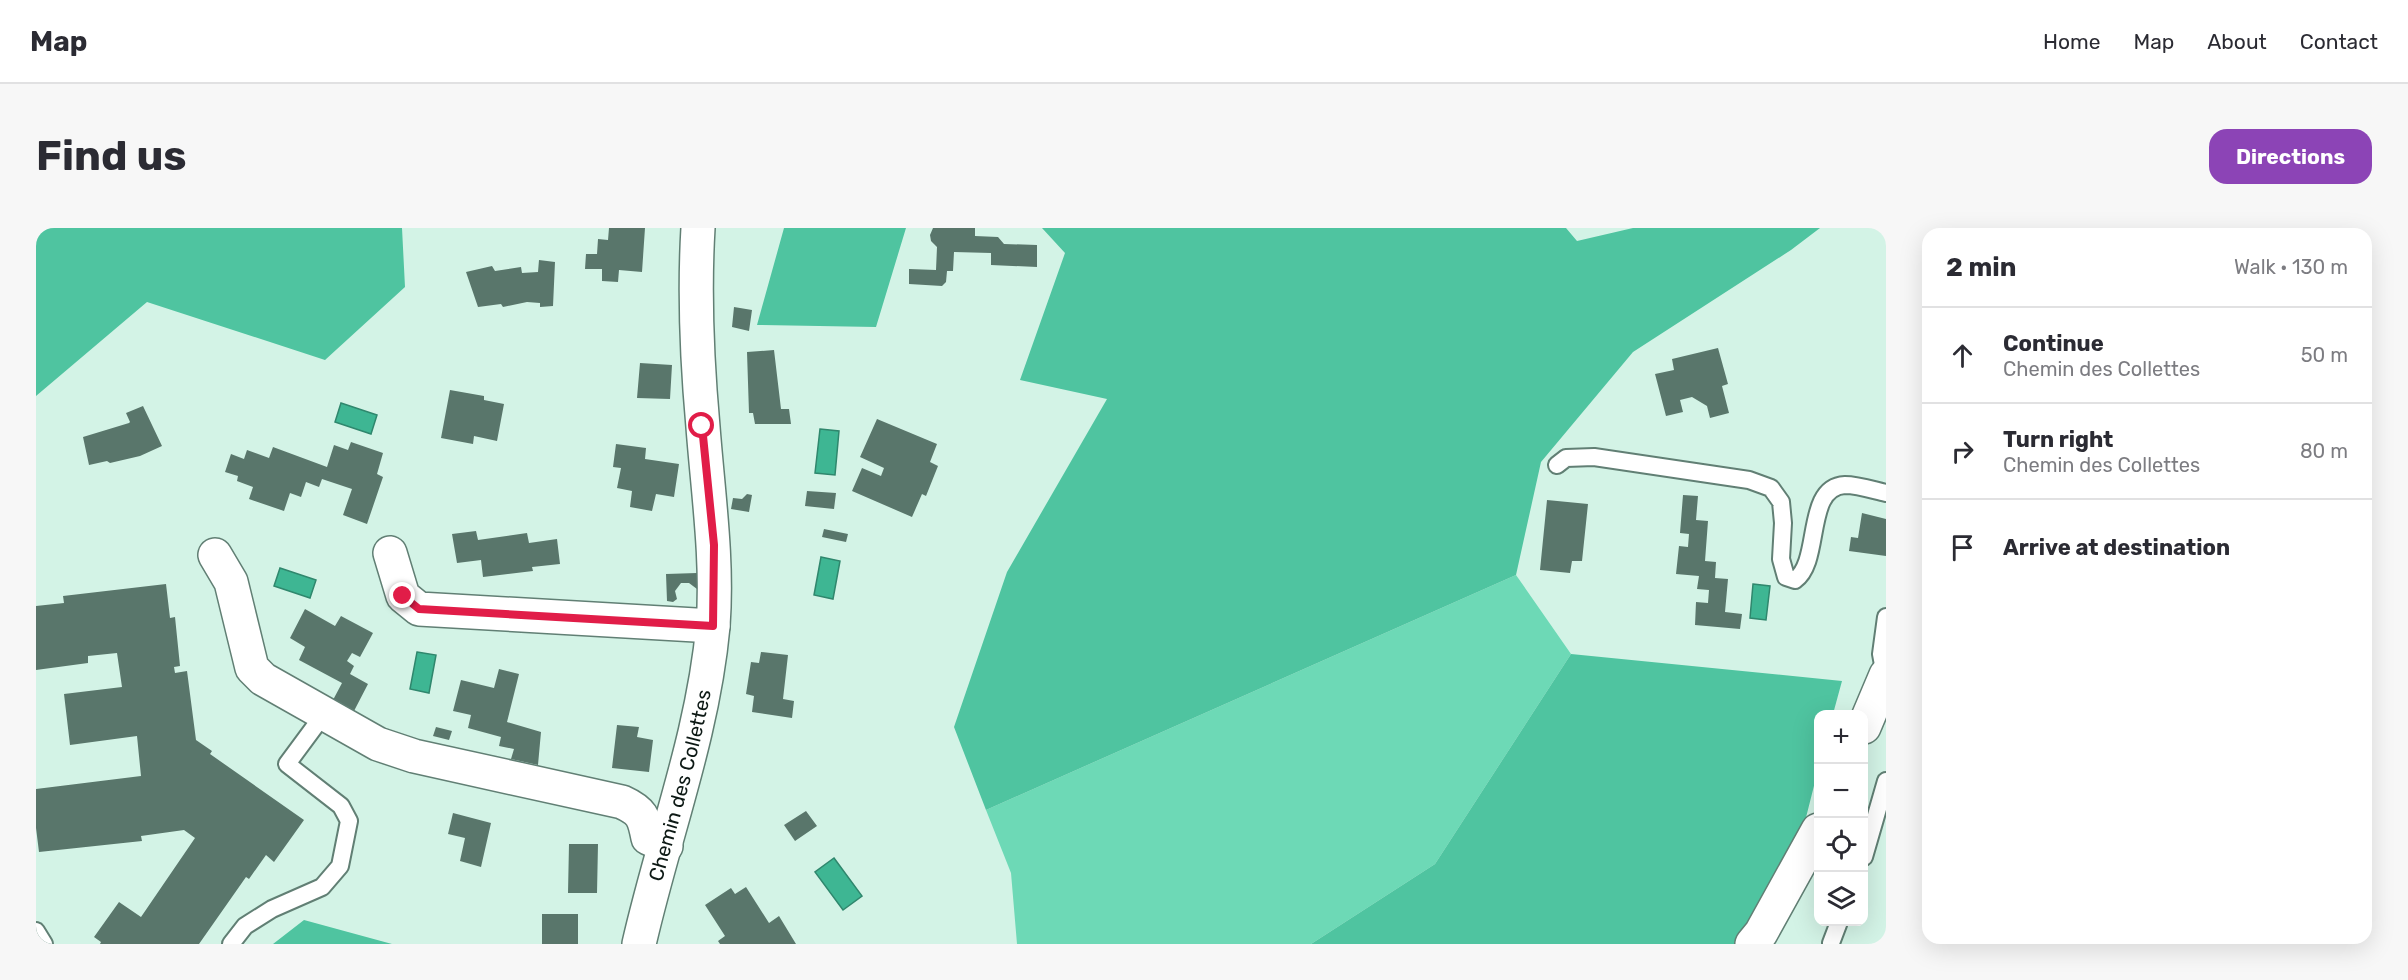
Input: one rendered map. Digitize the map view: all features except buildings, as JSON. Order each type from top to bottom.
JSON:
[{"type":"street","name":"Chemin des Collettes","points":[[639,944],[696,735],[713,626],[714,545],[696,339],[695,272],[698,228]]},
{"type":"street","points":[[390,553],[403,596],[419,609],[713,626]]},
{"type":"street","points":[[215,555],[231,582],[252,668],[263,679],[378,744],[414,756],[622,802],[636,808],[645,820],[648,838],[666,846]]},
{"type":"street","points":[[1868,716],[1885,678]]},
{"type":"street","points":[[1752,944],[1761,933],[1814,837]]},
{"type":"lane","points":[[1557,465],[1566,458],[1605,459],[1749,480],[1771,488],[1781,502],[1783,523],[1781,559],[1786,577],[1795,580],[1802,575],[1811,549],[1821,500],[1831,489],[1844,485],[1886,493]]},
{"type":"lane","points":[[1885,678],[1881,654],[1886,617]]},
{"type":"lane","points":[[231,944],[244,926],[273,909],[322,887],[340,866],[349,821],[341,806],[287,764],[324,714]]},
{"type":"lane","points":[[1868,840],[1886,781]]},
{"type":"lane","points":[[1831,943],[1837,926]]},
{"type":"lane","points":[[36,931],[44,944]]},
{"type":"shaded area","points":[[36,228],[402,228],[405,287],[325,360],[147,302],[36,396]]},
{"type":"shaded area","points":[[784,228],[906,228],[876,327],[757,325]]},
{"type":"shaded area","points":[[1042,228],[1566,228],[1577,241],[1633,228],[1820,228],[1791,250],[1633,352],[1541,462],[1516,575],[986,810],[954,727],[1007,572],[1107,399],[1020,380],[1065,253]]},
{"type":"shaded area","points":[[341,403],[377,415],[371,434],[335,422]]},
{"type":"shaded area","points":[[820,429],[839,431],[835,475],[815,473]]},
{"type":"shaded area","points":[[821,557],[840,561],[833,599],[814,595]]},
{"type":"shaded area","points":[[280,568],[316,580],[310,598],[274,586]]},
{"type":"shaded area","points":[[1516,575],[1571,654],[1435,864],[1311,944],[1017,944],[1011,873],[986,810]]},
{"type":"shaded area","points":[[1753,584],[1770,586],[1766,620],[1750,618]]},
{"type":"shaded area","points":[[417,652],[436,655],[429,693],[410,689]]},
{"type":"shaded area","points":[[1571,654],[1842,681],[1834,710],[1814,710],[1814,786],[1774,944],[1311,944],[1435,864]]},
{"type":"shaded area","points":[[834,858],[862,896],[843,910],[815,872]]},
{"type":"shaded area","points":[[304,920],[392,944],[273,944]]},
{"type":"route","points":[[403,596],[419,609],[713,626],[714,545],[702,426]]}]
